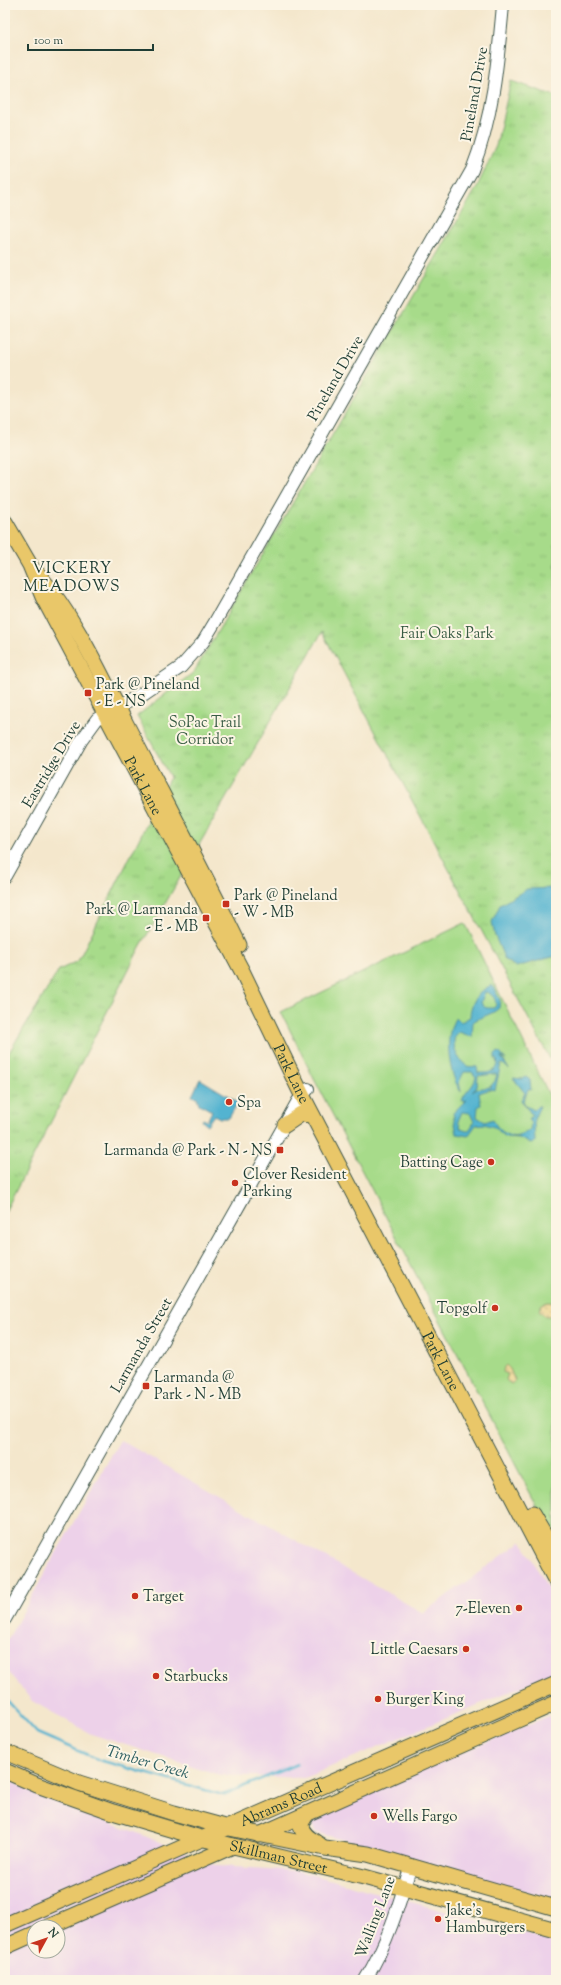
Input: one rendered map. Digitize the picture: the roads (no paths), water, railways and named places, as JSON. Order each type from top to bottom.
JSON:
[{"type":"main road","name":"Park Lane","points":[[5,522],[30,565],[52,590],[78,634],[111,710],[246,969],[305,1092],[515,1483],[556,1555]]},
{"type":"main road","name":"Park Lane","points":[[305,1092],[312,1114],[556,1581]]},
{"type":"main road","points":[[285,1125],[301,1114],[312,1114]]},
{"type":"main road","name":"Abrams Road","points":[[5,1926],[64,1898],[204,1839],[556,1684]]},
{"type":"main road","name":"Abrams Road","points":[[65,1919],[306,1815],[556,1703]]},
{"type":"main road","points":[[439,1735],[447,1752]]},
{"type":"main road","name":"Skillman Street","points":[[5,1752],[79,1783],[229,1828],[326,1848],[368,1854],[411,1865],[556,1908]]},
{"type":"main road","name":"Skillman Street","points":[[5,1772],[113,1812],[230,1847],[404,1888],[556,1930]]},
{"type":"main road","points":[[306,1815],[301,1823],[302,1830],[308,1837],[326,1848]]},
{"type":"main road","points":[[64,1898],[72,1916]]},
{"type":"main road","points":[[529,1923],[536,1902]]},
{"type":"main road","points":[[5,1947],[26,1938]]},
{"type":"street","name":"Pineland Drive","points":[[111,710],[165,679],[185,662],[203,642],[472,170],[482,145],[489,113],[503,5]]},
{"type":"street","name":"Eastridge Drive","points":[[5,876],[81,741],[97,719],[111,710]]},
{"type":"street","name":"Larmanda Street","points":[[5,1619],[305,1092]]},
{"type":"street","name":"Walling Lane","points":[[365,1980],[374,1966],[388,1935],[411,1865]]},
{"type":"water","points":[[555,888],[556,956],[516,967],[505,960],[495,936],[492,922],[500,905],[527,889]]},
{"type":"water","points":[[492,985],[500,1000],[499,1008],[473,1022],[472,1037],[459,1032],[454,1040],[455,1050],[463,1063],[467,1066],[477,1067],[478,1073],[487,1073],[494,1070],[498,1065],[497,1059],[495,1059],[495,1054],[499,1052],[506,1060],[501,1057],[509,1069],[501,1064],[495,1090],[491,1089],[479,1093],[481,1105],[478,1107],[477,1117],[485,1122],[493,1119],[503,1132],[510,1136],[518,1136],[530,1130],[531,1123],[528,1120],[532,1115],[521,1100],[525,1093],[513,1078],[523,1079],[526,1077],[530,1080],[531,1090],[528,1090],[523,1101],[526,1106],[534,1110],[540,1106],[534,1119],[535,1142],[531,1144],[519,1138],[506,1137],[494,1127],[484,1124],[476,1125],[468,1136],[457,1134],[453,1113],[466,1100],[462,1101],[476,1077],[472,1072],[464,1072],[459,1082],[461,1092],[453,1076],[451,1066],[449,1055],[450,1034],[456,1017],[461,1022],[470,1017],[470,1012],[476,998],[487,987]],"holes":[[[485,992],[492,995],[496,1005],[494,1008],[486,1008],[483,1006],[481,1002]],[[494,1074],[497,1074],[495,1081],[490,1087],[477,1089],[472,1092],[477,1087],[478,1076]],[[462,1112],[470,1113],[474,1122],[470,1129],[466,1131],[461,1129],[458,1121]]]},
{"type":"water","name":"Spa","points":[[200,1079],[238,1102],[229,1118],[220,1118],[214,1115],[207,1125],[202,1121],[203,1119],[207,1121],[212,1111],[199,1104],[197,1097],[192,1096]]},
{"type":"waterway","name":"Timber Creek","points":[[5,1698],[37,1733],[99,1760],[223,1795],[297,1764]]},
{"type":"place","name":"Park @ Pineland - E - NS","points":[[88,693]]},
{"type":"place","name":"Park @ Pineland - W - MB","points":[[226,904]]},
{"type":"place","name":"Park @ Larmanda - E - MB","points":[[206,918]]},
{"type":"place","name":"Spa","points":[[229,1102]]},
{"type":"place","name":"Larmanda @ Park - N - NS","points":[[280,1150]]},
{"type":"place","name":"Batting Cage","points":[[491,1162]]},
{"type":"place","name":"Clover Resident Parking","points":[[235,1183]]},
{"type":"place","name":"Topgolf","points":[[495,1308]]},
{"type":"place","name":"Larmanda @ Park - N - MB","points":[[146,1386]]},
{"type":"place","name":"Target","points":[[135,1596]]},
{"type":"place","name":"7-Eleven","points":[[519,1608]]},
{"type":"place","name":"Little Caesars","points":[[466,1649]]},
{"type":"place","name":"Starbucks","points":[[156,1676]]},
{"type":"place","name":"Burger King","points":[[378,1699]]},
{"type":"place","name":"Wells Fargo","points":[[374,1816]]},
{"type":"place","name":"Jake's Hamburgers","points":[[438,1919]]},
{"type":"district","name":"VICKERY MEADOWS","points":[[72,576]]},
{"type":"park label","name":"Fair Oaks Park","points":[[447,633]]},
{"type":"park label","name":"SoPac Trail Corridor","points":[[205,730]]}]
